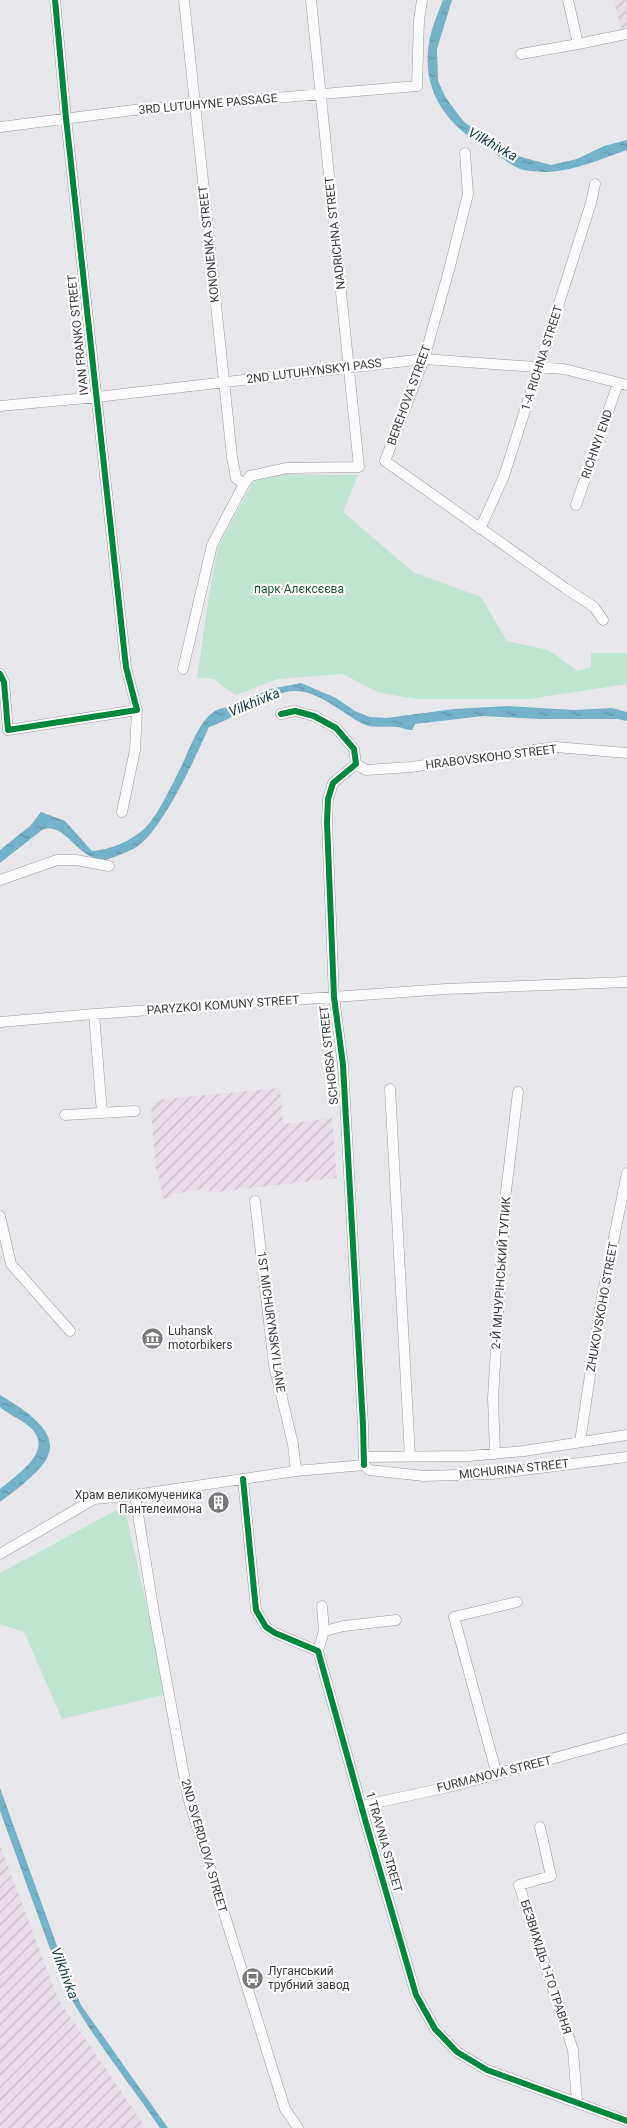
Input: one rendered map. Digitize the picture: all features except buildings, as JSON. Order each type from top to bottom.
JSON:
[{"type":"street","name":"IVAN FRANKO STREET","points":[[55,0],[66,118],[126,667],[137,710],[135,750],[122,812]]},
{"type":"street","name":"KONONENKA STREET","points":[[184,0],[223,382],[236,478],[244,484]]},
{"type":"street","name":"NADRICHNA STREET","points":[[244,484],[250,476],[287,468],[359,466],[310,0]]},
{"type":"street","name":"3RD LUTUHYNE PASSAGE","points":[[0,127],[66,118],[195,105],[417,86],[418,20],[422,0]]},
{"type":"street","points":[[568,0],[578,44]]},
{"type":"street","points":[[521,54],[627,34]]},
{"type":"street","name":"BEREHOVA STREET","points":[[465,153],[468,194],[424,359],[385,461],[594,607],[603,620]]},
{"type":"street","name":"1-A RICHNA STREET","points":[[480,528],[504,476],[591,203],[595,184]]},
{"type":"street","name":"2ND LUTUHYNSKYI PASS","points":[[0,406],[96,397],[424,359],[564,370],[622,384]]},
{"type":"street","name":"RICHNYI END","points":[[576,505],[622,384]]},
{"type":"street","points":[[183,669],[212,545],[244,484]]},
{"type":"street","points":[[2,678],[8,730],[137,710]]},
{"type":"street","points":[[281,714],[295,711],[314,716],[336,728],[354,748],[356,764]]},
{"type":"street","name":"HRABOVSKOHO STREET","points":[[356,764],[366,770],[411,767],[556,747],[627,753]]},
{"type":"street","name":"SCHORSA STREET","points":[[356,764],[333,783],[328,799],[327,822],[334,997],[343,1064],[364,1461]]},
{"type":"street","points":[[0,880],[57,860],[76,860],[109,866]]},
{"type":"street","name":"PARYZKOI KOMUNY STREET","points":[[0,1022],[446,989],[627,982]]},
{"type":"street","points":[[94,1014],[102,1113]]},
{"type":"street","points":[[390,1089],[410,1456]]},
{"type":"street","name":"2-Й МІЧУРІНСЬКИЙ ТУПИК","points":[[495,1454],[493,1398],[505,1200],[518,1092]]},
{"type":"street","points":[[65,1115],[135,1111]]},
{"type":"street","name":"ZHUKOVSKOHO STREET","points":[[580,1442],[601,1302],[627,1173]]},
{"type":"street","name":"1ST MICHURYNSKYI LANE","points":[[255,1201],[274,1365],[293,1444],[296,1471]]},
{"type":"street","points":[[0,1216],[11,1264],[70,1331]]},
{"type":"street","name":"MICHURINA STREET","points":[[0,1554],[94,1499],[135,1495],[364,1461],[410,1456],[495,1454],[627,1435]]},
{"type":"street","name":"MICHURINA STREET","points":[[364,1461],[369,1470],[424,1476],[492,1474],[627,1457]]},
{"type":"street","points":[[243,1479],[256,1610],[266,1627],[275,1633],[318,1651],[324,1631],[322,1606]]},
{"type":"street","name":"2ND SVERDLOVA STREET","points":[[135,1495],[154,1613],[188,1796],[285,2109],[298,2128]]},
{"type":"street","points":[[496,1775],[454,1617],[517,1602]]},
{"type":"street","points":[[324,1631],[344,1626],[396,1620]]},
{"type":"street","name":"1 TRAVNIA STREET","points":[[318,1651],[416,1996],[435,2029],[457,2052],[487,2070],[627,2121]]},
{"type":"street","name":"FURMANOVA STREET","points":[[361,1806],[496,1775],[627,1738]]},
{"type":"street","name":"БЕЗВИХІДЬ 1-ГО ТРАВНЯ","points":[[540,1827],[551,1876],[519,1885],[573,2050],[577,2102]]},
{"type":"shaded area","points":[[614,0],[627,0],[627,27],[621,28]]},
{"type":"shaded area","points":[[280,1088],[283,1124],[332,1118],[337,1178],[210,1193],[208,1188],[173,1194],[173,1198],[162,1199],[156,1170],[151,1113],[153,1103],[164,1099]]},
{"type":"shaded area","points":[[0,1845],[58,1999],[146,2128],[0,2128]]},
{"type":"green space","name":"парк Алєксєєва","points":[[288,474],[358,475],[343,512],[413,572],[481,597],[507,641],[548,650],[578,671],[591,667],[591,653],[627,653],[627,684],[529,699],[418,699],[380,693],[343,674],[278,679],[236,695],[213,679],[197,678],[218,547],[254,480]]},
{"type":"green space","points":[[124,1506],[167,1694],[62,1719],[24,1632],[0,1624],[0,1573]]},
{"type":"water","name":"Vilkhivka","points":[[443,0],[452,0],[437,49],[438,81],[446,98],[464,122],[521,157],[551,165],[577,159],[604,146],[627,140],[627,150],[567,169],[546,172],[529,171],[513,165],[462,131],[441,107],[429,78],[429,43]]},
{"type":"water","name":"Vilkhivka","points":[[301,683],[336,698],[355,711],[370,717],[386,718],[454,709],[508,706],[574,710],[612,708],[627,712],[627,721],[617,719],[541,719],[483,716],[415,724],[412,730],[410,730],[363,724],[317,696],[297,691],[286,692],[266,699],[229,719],[209,727],[187,774],[167,810],[156,826],[135,848],[103,861],[87,854],[60,832],[48,829],[42,830],[0,863],[0,850],[30,826],[41,812],[65,821],[92,851],[113,847],[127,841],[144,829],[154,817],[199,729],[212,713],[221,708],[230,708],[270,689]]},
{"type":"water","points":[[0,1395],[34,1419],[42,1427],[50,1444],[49,1453],[42,1466],[34,1475],[0,1502],[0,1489],[33,1460],[39,1442],[35,1433],[26,1424],[0,1407]]},
{"type":"water","name":"Vilkhivka","points":[[0,1788],[61,1957],[81,2005],[168,2128],[160,2128],[96,2038],[62,1982],[0,1811]]},
{"type":"cycle path","points":[[0,674],[4,682],[8,730],[137,710],[126,667],[66,118],[55,0]]},
{"type":"cycle path","points":[[281,714],[295,711],[314,716],[336,728],[354,749],[356,764],[333,783],[328,799],[327,822],[334,997],[343,1065],[364,1465]]},
{"type":"cycle path","points":[[243,1479],[256,1610],[266,1627],[275,1633],[318,1651],[416,1995],[435,2029],[457,2052],[487,2070],[627,2121]]},
{"type":"place","name":"Luhansk motorbikers","points":[[152,1338]]},
{"type":"place","name":"Храм великомученика Пантелеимона","points":[[218,1502]]},
{"type":"place","name":"Луганський трубний завод","points":[[252,1978]]}]
